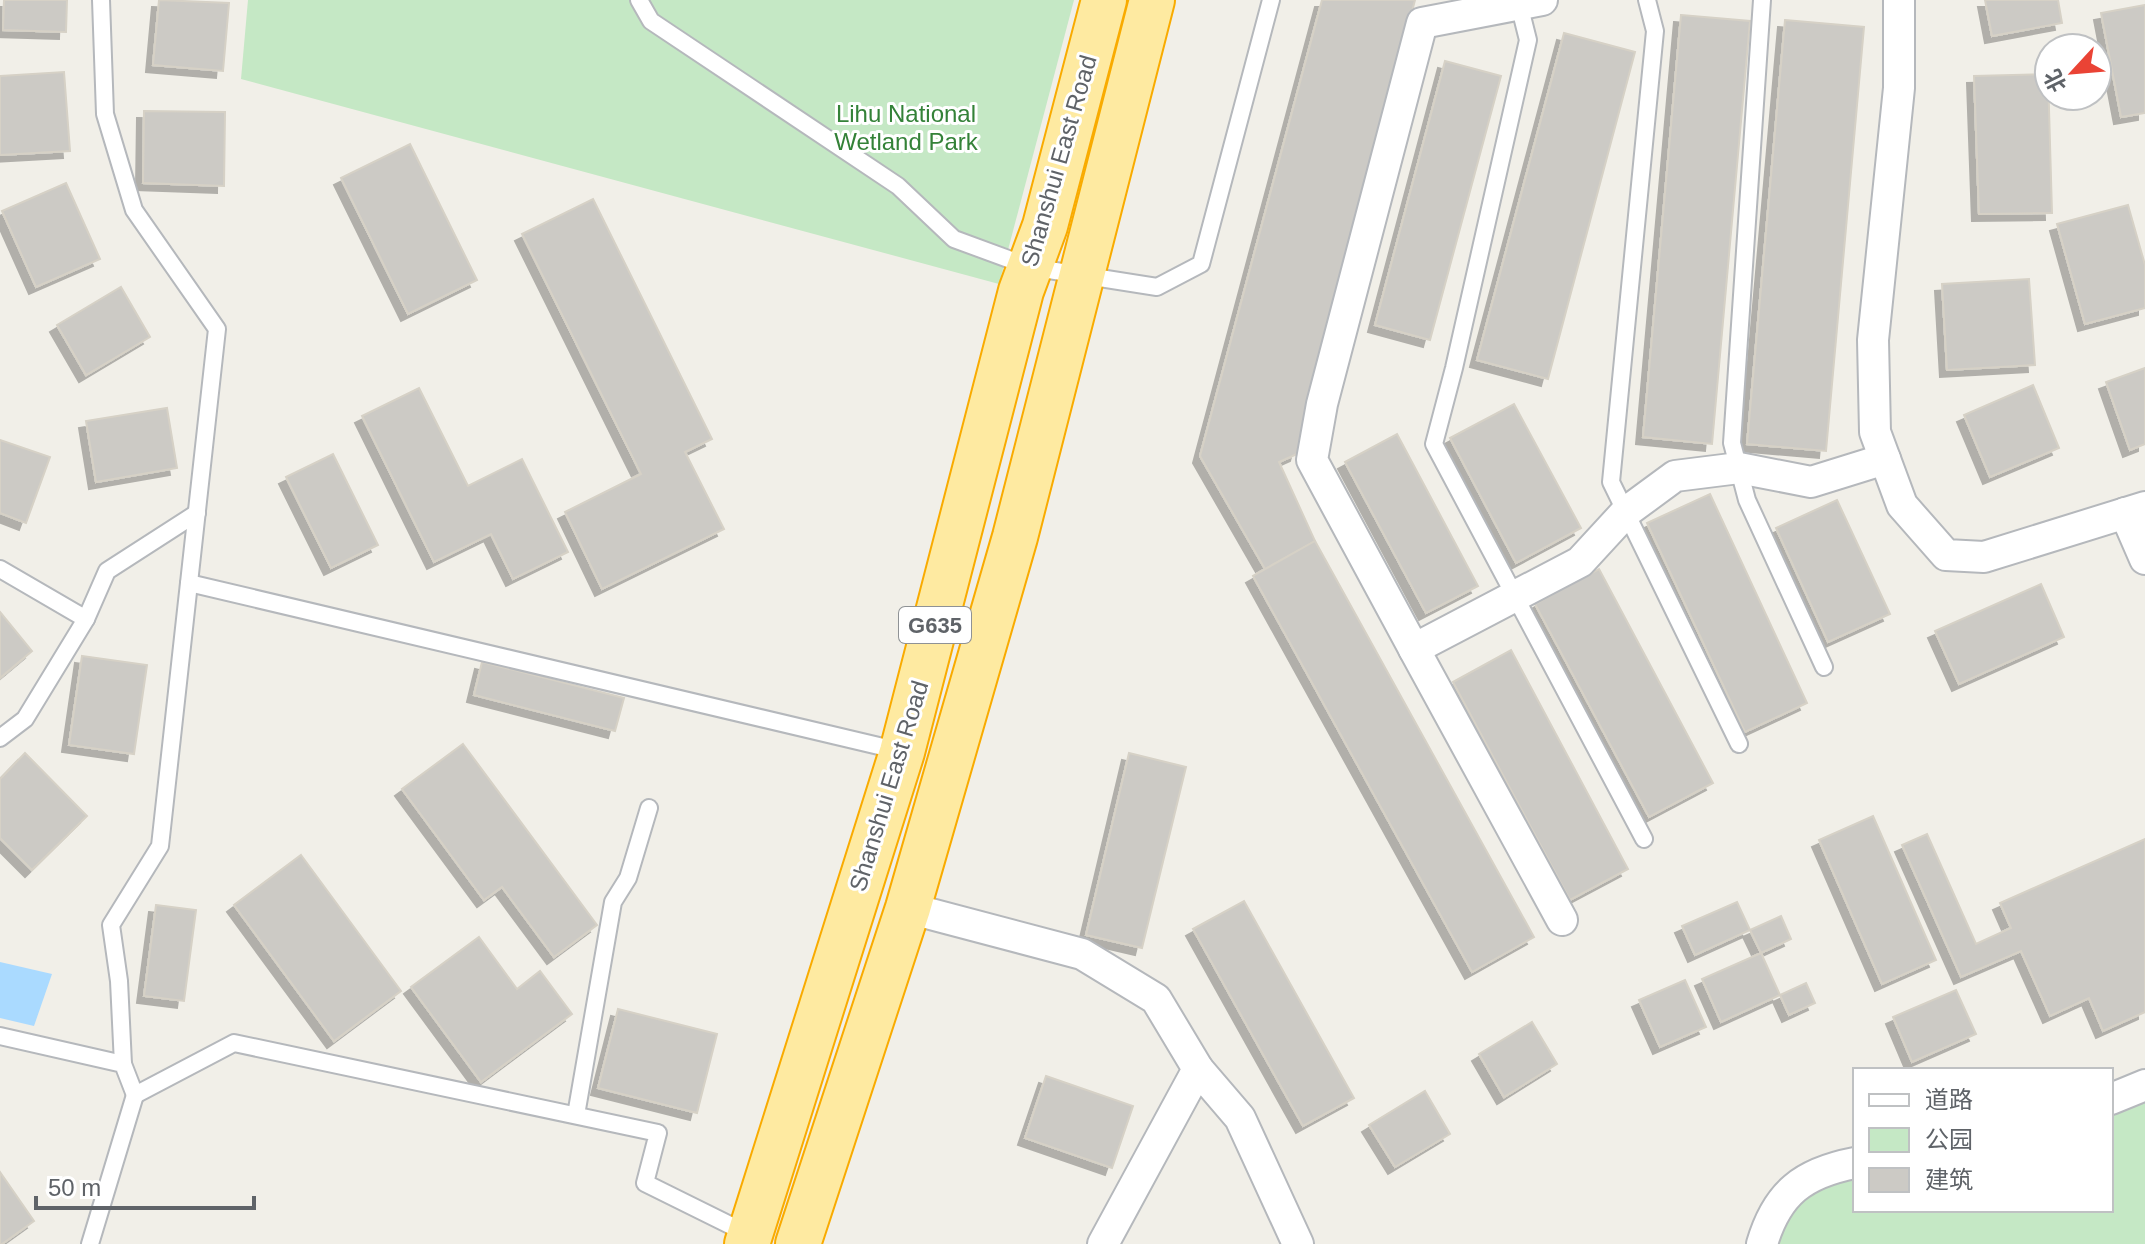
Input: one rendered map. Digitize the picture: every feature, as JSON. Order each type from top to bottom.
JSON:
[{"type":"highway","name":"Shanshui East Road","points":[[748,1240],[902,752],[1021,291],[1045,226],[1104,0]]},
{"type":"highway","name":"Shanshui East Road","points":[[798,1244],[908,908],[1015,537],[1152,0]]},
{"type":"street","points":[[1899,0],[1899,88],[1873,340],[1875,432],[1902,505],[1946,555],[1984,557],[2135,510],[2145,559]]},
{"type":"street","points":[[1527,1],[1422,23],[1322,404],[1312,460],[1562,920]]},
{"type":"street","points":[[1414,649],[1580,562],[1626,512],[1675,476],[1739,468],[1811,482],[1885,459]]},
{"type":"street","points":[[908,908],[1082,954],[1156,999],[1198,1069],[1240,1118],[1298,1244]]},
{"type":"street","points":[[1103,1244],[1198,1069]]},
{"type":"street","points":[[2113,1098],[2145,1085]]},
{"type":"street","points":[[1762,1244],[1770,1217],[1791,1189],[1830,1168],[1853,1163]]},
{"type":"lane","points":[[90,1244],[135,1095],[123,1064],[119,981],[111,925],[160,846],[217,329],[134,210],[105,114],[101,0]]},
{"type":"lane","points":[[639,0],[651,21],[898,186],[954,239],[1030,267],[1157,287],[1201,264],[1271,0]]},
{"type":"lane","points":[[1647,0],[1655,31],[1611,482],[1739,744]]},
{"type":"lane","points":[[1762,0],[1732,443],[1747,500],[1824,667]]},
{"type":"lane","points":[[1527,1],[1528,40],[1434,444],[1644,839]]},
{"type":"lane","points":[[0,738],[25,719],[86,619],[107,571],[197,513]]},
{"type":"lane","points":[[0,569],[86,619]]},
{"type":"lane","points":[[189,583],[902,752]]},
{"type":"lane","points":[[576,1115],[613,902],[628,878],[649,808]]},
{"type":"lane","points":[[0,1036],[123,1064]]},
{"type":"lane","points":[[135,1095],[234,1043],[658,1133],[645,1183],[748,1240]]},
{"type":"green space","name":"Lihu National Wetland Park","points":[[248,0],[1074,0],[999,284],[241,79]]},
{"type":"green space","points":[[2145,1082],[2145,1244],[1765,1244],[1846,1153],[1853,1151],[1853,1212],[2113,1212],[2113,1090]]},
{"type":"water","points":[[0,962],[52,974],[34,1026],[0,1018]]},
{"type":"building","points":[[4,0],[67,0],[66,32],[3,30]]},
{"type":"building","points":[[159,0],[229,3],[223,71],[153,65]]},
{"type":"building","points":[[1322,0],[1415,0],[1297,454],[1279,462],[1315,541],[1265,569],[1200,456]]},
{"type":"building","points":[[1985,0],[2058,0],[2062,23],[1992,36]]},
{"type":"building","points":[[2145,5],[2145,113],[2121,117],[2113,75],[2113,32],[2105,32],[2101,13]]},
{"type":"building","points":[[1681,15],[1750,21],[1712,444],[1643,437]]},
{"type":"building","points":[[1785,20],[1864,27],[1826,451],[1747,444]]},
{"type":"building","points":[[1564,33],[1635,52],[1548,379],[1477,360]]},
{"type":"building","points":[[1445,61],[1501,76],[1430,340],[1375,325]]},
{"type":"building","points":[[64,72],[70,151],[0,155],[0,76]]},
{"type":"building","points":[[2033,74],[2033,112],[2049,112],[2052,213],[1979,214],[1974,76]]},
{"type":"building","points":[[144,111],[225,112],[224,186],[143,183]]},
{"type":"building","points":[[410,144],[477,280],[408,314],[341,178]]},
{"type":"building","points":[[66,183],[100,259],[36,287],[2,211]]},
{"type":"building","points":[[593,199],[712,439],[685,452],[724,529],[602,589],[565,512],[641,474],[522,234]]},
{"type":"building","points":[[2128,205],[2145,265],[2145,308],[2085,324],[2057,224]]},
{"type":"building","points":[[2029,279],[2035,365],[1947,370],[1942,284]]},
{"type":"building","points":[[121,287],[150,337],[86,375],[57,325]]},
{"type":"building","points":[[2145,368],[2145,444],[2130,450],[2106,382]]},
{"type":"building","points":[[2033,385],[2059,448],[1990,477],[1964,415]]},
{"type":"building","points":[[419,388],[468,486],[522,459],[568,552],[513,579],[491,534],[434,562],[362,416]]},
{"type":"building","points":[[1514,404],[1581,528],[1516,563],[1450,438]]},
{"type":"building","points":[[167,408],[177,468],[96,482],[86,421]]},
{"type":"building","points":[[1397,434],[1478,586],[1426,613],[1345,462]]},
{"type":"building","points":[[0,440],[50,457],[26,523],[0,513]]},
{"type":"building","points":[[333,454],[378,545],[331,568],[286,477]]},
{"type":"building","points":[[1710,494],[1807,703],[1745,732],[1647,523]]},
{"type":"building","points":[[1837,500],[1890,614],[1828,642],[1776,528]]},
{"type":"building","points":[[1315,541],[1534,937],[1472,972],[1253,576]]},
{"type":"building","points":[[1599,569],[1713,783],[1649,817],[1535,604]]},
{"type":"building","points":[[2041,584],[2064,637],[1959,684],[1935,631]]},
{"type":"building","points":[[0,612],[32,651],[0,678]]},
{"type":"building","points":[[1511,650],[1628,869],[1570,900],[1453,682]]},
{"type":"building","points":[[82,656],[147,665],[134,754],[69,745]]},
{"type":"building","points":[[482,662],[624,698],[615,731],[474,695]]},
{"type":"building","points":[[463,744],[597,925],[554,957],[502,887],[484,900],[402,789]]},
{"type":"building","points":[[25,753],[87,816],[32,870],[0,838],[0,779]]},
{"type":"building","points":[[1129,753],[1186,767],[1142,948],[1086,935]]},
{"type":"building","points":[[1873,816],[1936,960],[1882,984],[1819,840]]},
{"type":"building","points":[[1927,834],[1976,944],[2011,928],[2000,903],[2145,839],[2145,1012],[2103,1031],[2089,998],[2050,1016],[2021,951],[1961,977],[1902,845]]},
{"type":"building","points":[[301,855],[401,991],[334,1041],[234,905]]},
{"type":"building","points":[[1244,901],[1354,1098],[1303,1126],[1193,929]]},
{"type":"building","points":[[1737,902],[1750,930],[1695,955],[1682,926]]},
{"type":"building","points":[[156,905],[196,910],[184,1001],[144,996]]},
{"type":"building","points":[[1781,916],[1791,939],[1761,953],[1750,930]]},
{"type":"building","points":[[479,937],[517,989],[540,971],[572,1014],[481,1082],[411,987]]},
{"type":"building","points":[[1761,953],[1780,995],[1721,1022],[1702,979]]},
{"type":"building","points":[[1685,980],[1706,1027],[1660,1047],[1639,1000]]},
{"type":"building","points":[[1806,983],[1815,1003],[1789,1015],[1780,995]]},
{"type":"building","points":[[1956,990],[1976,1034],[1912,1062],[1893,1017]]},
{"type":"building","points":[[618,1009],[717,1034],[697,1113],[598,1088]]},
{"type":"building","points":[[1532,1022],[1557,1064],[1504,1097],[1479,1054]]},
{"type":"building","points":[[1046,1076],[1133,1106],[1112,1168],[1025,1138]]},
{"type":"building","points":[[1425,1091],[1450,1134],[1395,1167],[1369,1125]]},
{"type":"building","points":[[0,1172],[34,1221],[2,1244],[0,1244]]}]
